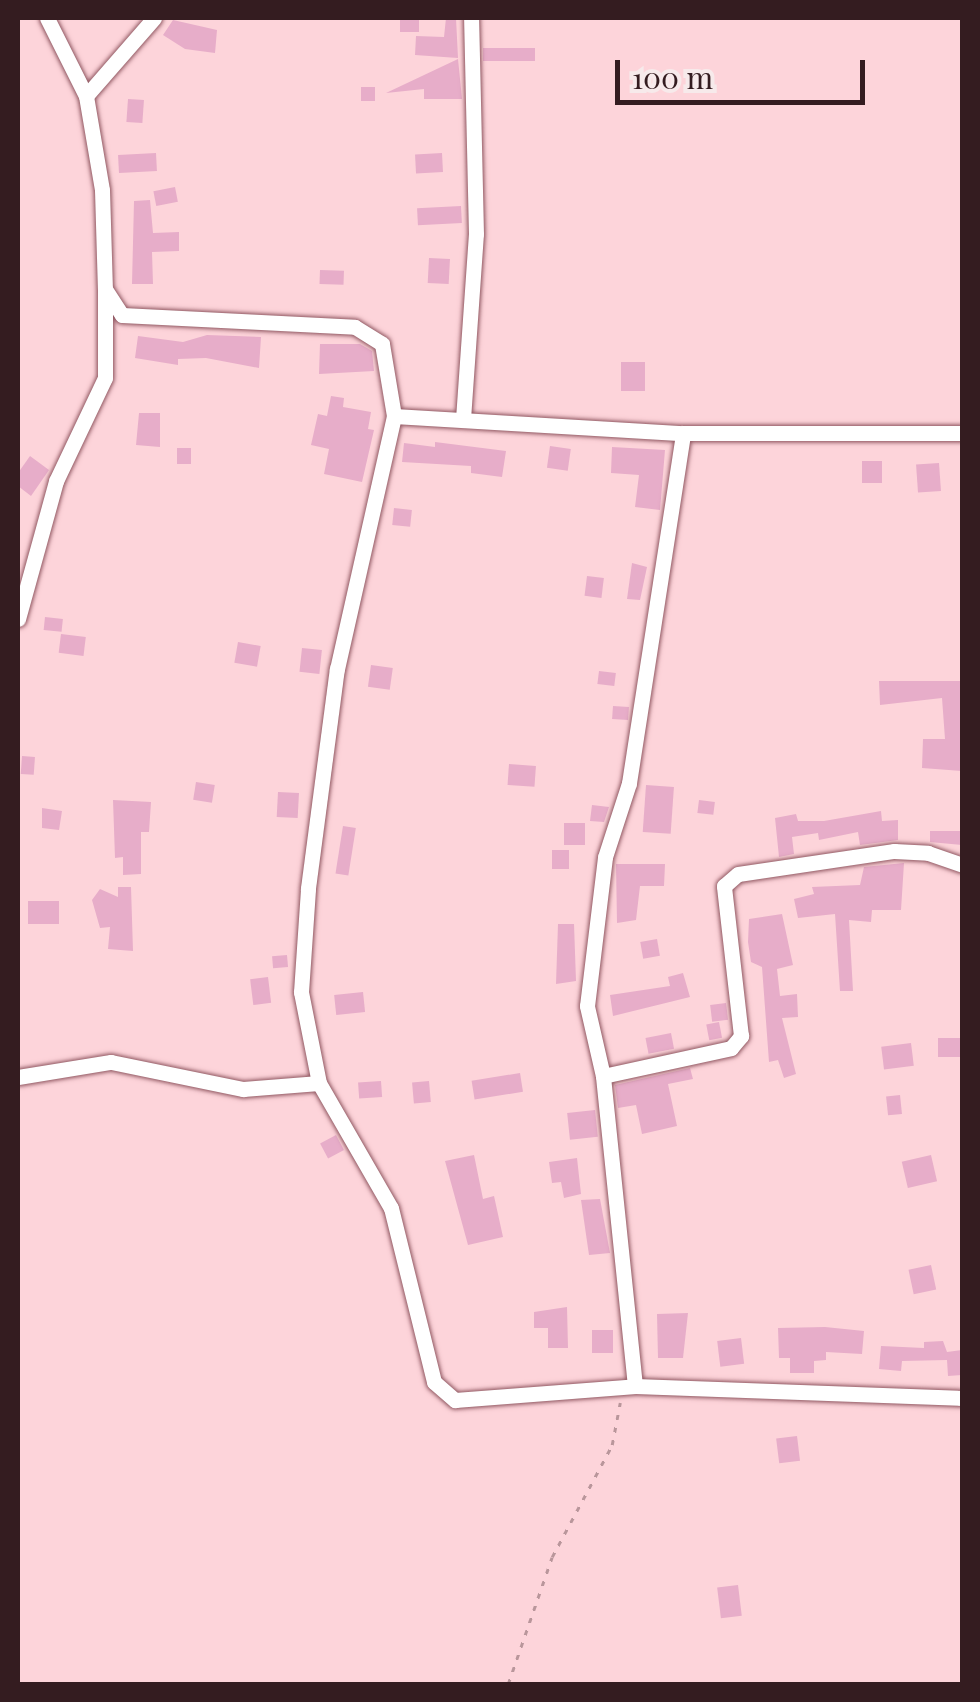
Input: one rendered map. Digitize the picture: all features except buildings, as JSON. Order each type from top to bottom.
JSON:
[{"type":"street","points":[[18,619],[56,480],[105,378],[102,190],[86,96],[47,18]]},
{"type":"street","points":[[86,96],[154,18]]},
{"type":"street","points":[[463,420],[476,234],[471,18]]},
{"type":"street","points":[[105,289],[122,315],[355,327],[382,344],[394,416],[337,669],[308,888],[301,992],[318,1084],[391,1208],[434,1382],[455,1400],[629,1387],[962,1398]]},
{"type":"street","points":[[394,416],[683,433],[962,433]]},
{"type":"street","points":[[629,1387],[603,1076],[587,1006],[605,857],[629,783],[683,433]]},
{"type":"street","points":[[603,1076],[731,1048],[742,1036],[724,886],[738,874],[894,851],[928,853],[962,865]]},
{"type":"street","points":[[18,1078],[111,1062],[244,1090],[318,1084]]},
{"type":"path","points":[[508,1684],[552,1557],[612,1444],[629,1387]]}]
